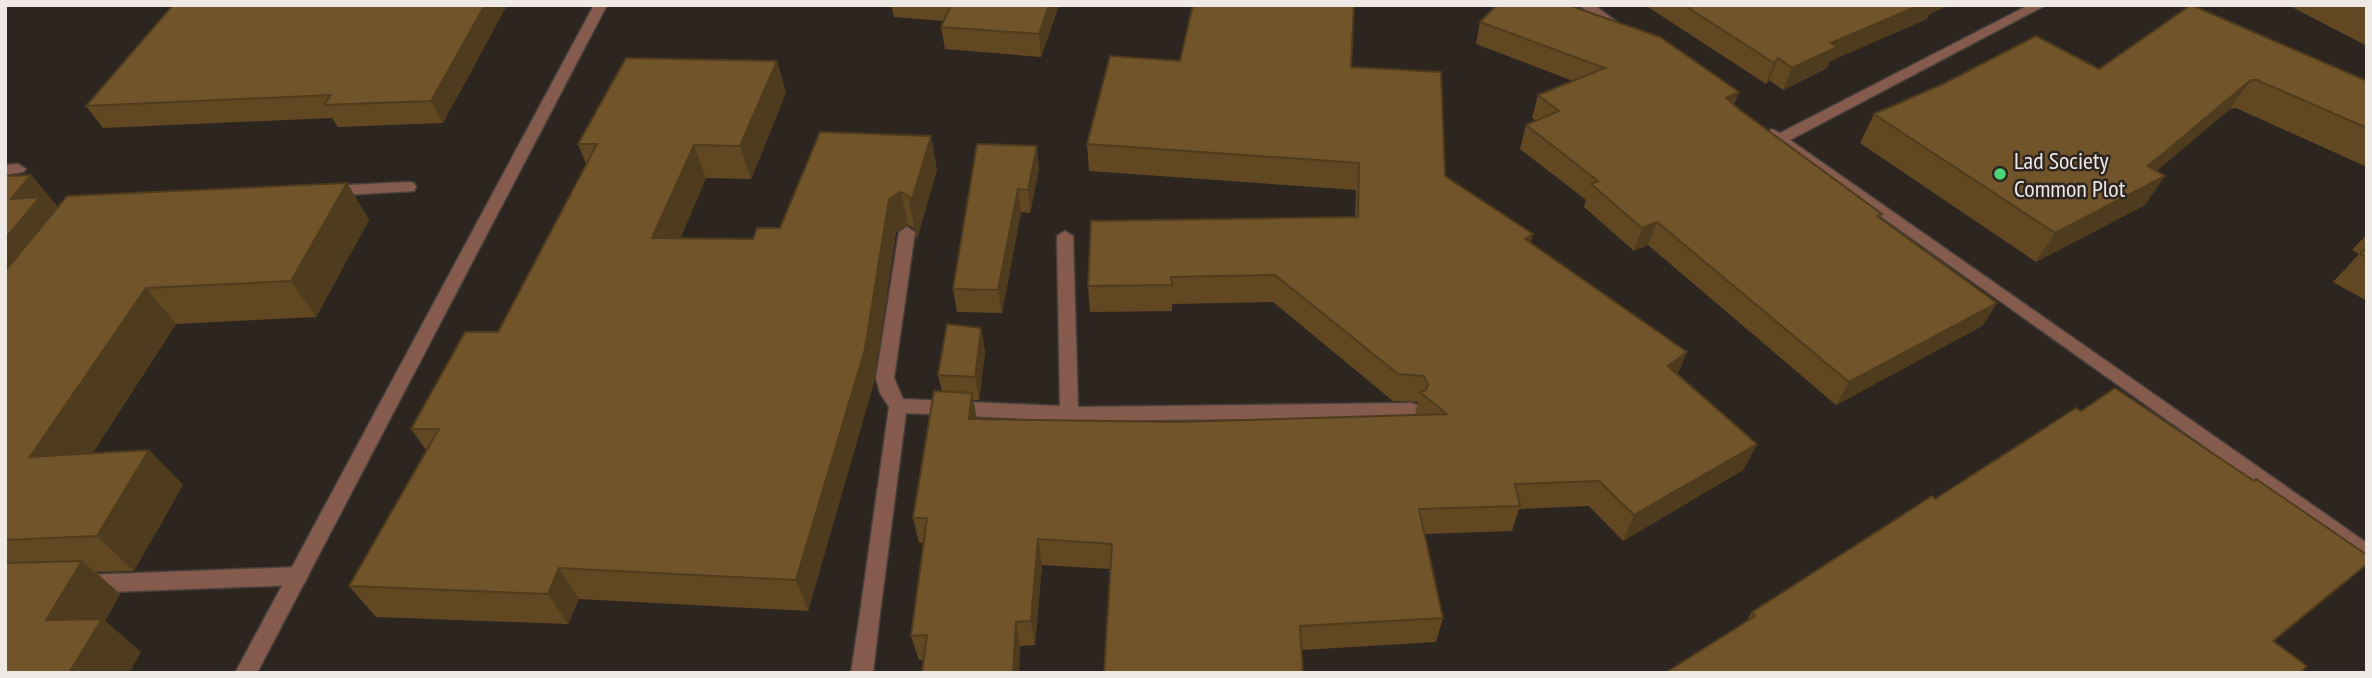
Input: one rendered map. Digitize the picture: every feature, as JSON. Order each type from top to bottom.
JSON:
[{"type":"street","points":[[246,673],[601,5]]},
{"type":"street","points":[[1585,5],[1631,37]]},
{"type":"street","points":[[1780,139],[2040,5]]},
{"type":"street","points":[[1757,124],[2367,554]]},
{"type":"street","points":[[315,192],[408,187]]},
{"type":"street","points":[[862,673],[898,406],[889,393],[886,378],[907,232]]},
{"type":"street","points":[[1065,236],[1069,414]]},
{"type":"street","points":[[898,406],[1069,414],[1410,410]]},
{"type":"street","points":[[59,585],[298,576]]},
{"type":"building","points":[[173,5],[485,5],[431,101],[324,105],[331,95],[86,106]]},
{"type":"building","points":[[951,5],[1049,5],[1039,34],[941,27]]},
{"type":"building","points":[[1193,5],[1354,5],[1351,67],[1441,72],[1445,176],[1533,234],[1525,239],[1687,352],[1668,366],[1757,444],[1634,515],[1599,481],[1515,484],[1520,506],[1419,509],[1443,618],[1300,626],[1303,673],[1104,673],[1112,544],[1038,539],[1031,621],[1016,622],[1013,673],[922,673],[927,635],[911,636],[927,518],[913,518],[934,391],[972,393],[969,419],[1179,422],[1447,414],[1420,392],[1426,390],[1428,385],[1424,376],[1398,374],[1275,275],[1171,277],[1172,285],[1088,286],[1091,221],[1358,217],[1359,163],[1087,144],[1110,56],[1180,61]]},
{"type":"building","points":[[1497,5],[1568,5],[1660,37],[1739,92],[1726,98],[1740,110],[1882,214],[1877,216],[1997,303],[1849,382],[1657,222],[1642,228],[1591,184],[1598,181],[1526,125],[1559,111],[1538,95],[1605,68],[1480,22]]},
{"type":"building","points":[[1684,5],[1920,5],[1831,43],[1837,47],[1792,68],[1778,58],[1774,63]]},
{"type":"building","points":[[2191,5],[2367,81],[2367,128],[2257,80],[2251,80],[2148,166],[2165,176],[2055,233],[1874,114],[1945,83],[2036,36],[2099,69]]},
{"type":"building","points":[[626,58],[777,61],[740,146],[694,145],[652,238],[753,239],[757,228],[780,228],[820,132],[931,136],[910,206],[910,197],[901,192],[889,199],[865,349],[796,580],[559,568],[548,594],[349,586],[439,429],[411,429],[465,332],[498,332],[597,144],[578,144]]},
{"type":"building","points":[[977,144],[1037,146],[1028,190],[1018,189],[998,290],[953,289]]},
{"type":"building","points":[[31,175],[11,199],[40,197],[5,239],[5,176]]},
{"type":"building","points":[[347,183],[291,281],[146,288],[30,457],[149,450],[97,536],[5,540],[5,271],[67,196]]},
{"type":"building","points":[[2367,248],[2367,257],[2360,254]]},
{"type":"building","points":[[947,324],[981,328],[975,377],[938,375]]},
{"type":"building","points":[[2115,388],[2367,555],[2367,564],[2273,641],[2307,666],[2300,673],[1665,673],[1755,616],[1752,612],[1932,496],[1935,499],[2076,408],[2081,411]]},
{"type":"building","points":[[82,561],[46,620],[102,619],[69,673],[5,673],[5,563]]},
{"type":"place","name":"Lad Society Common Plot","points":[[2000,174]]}]
